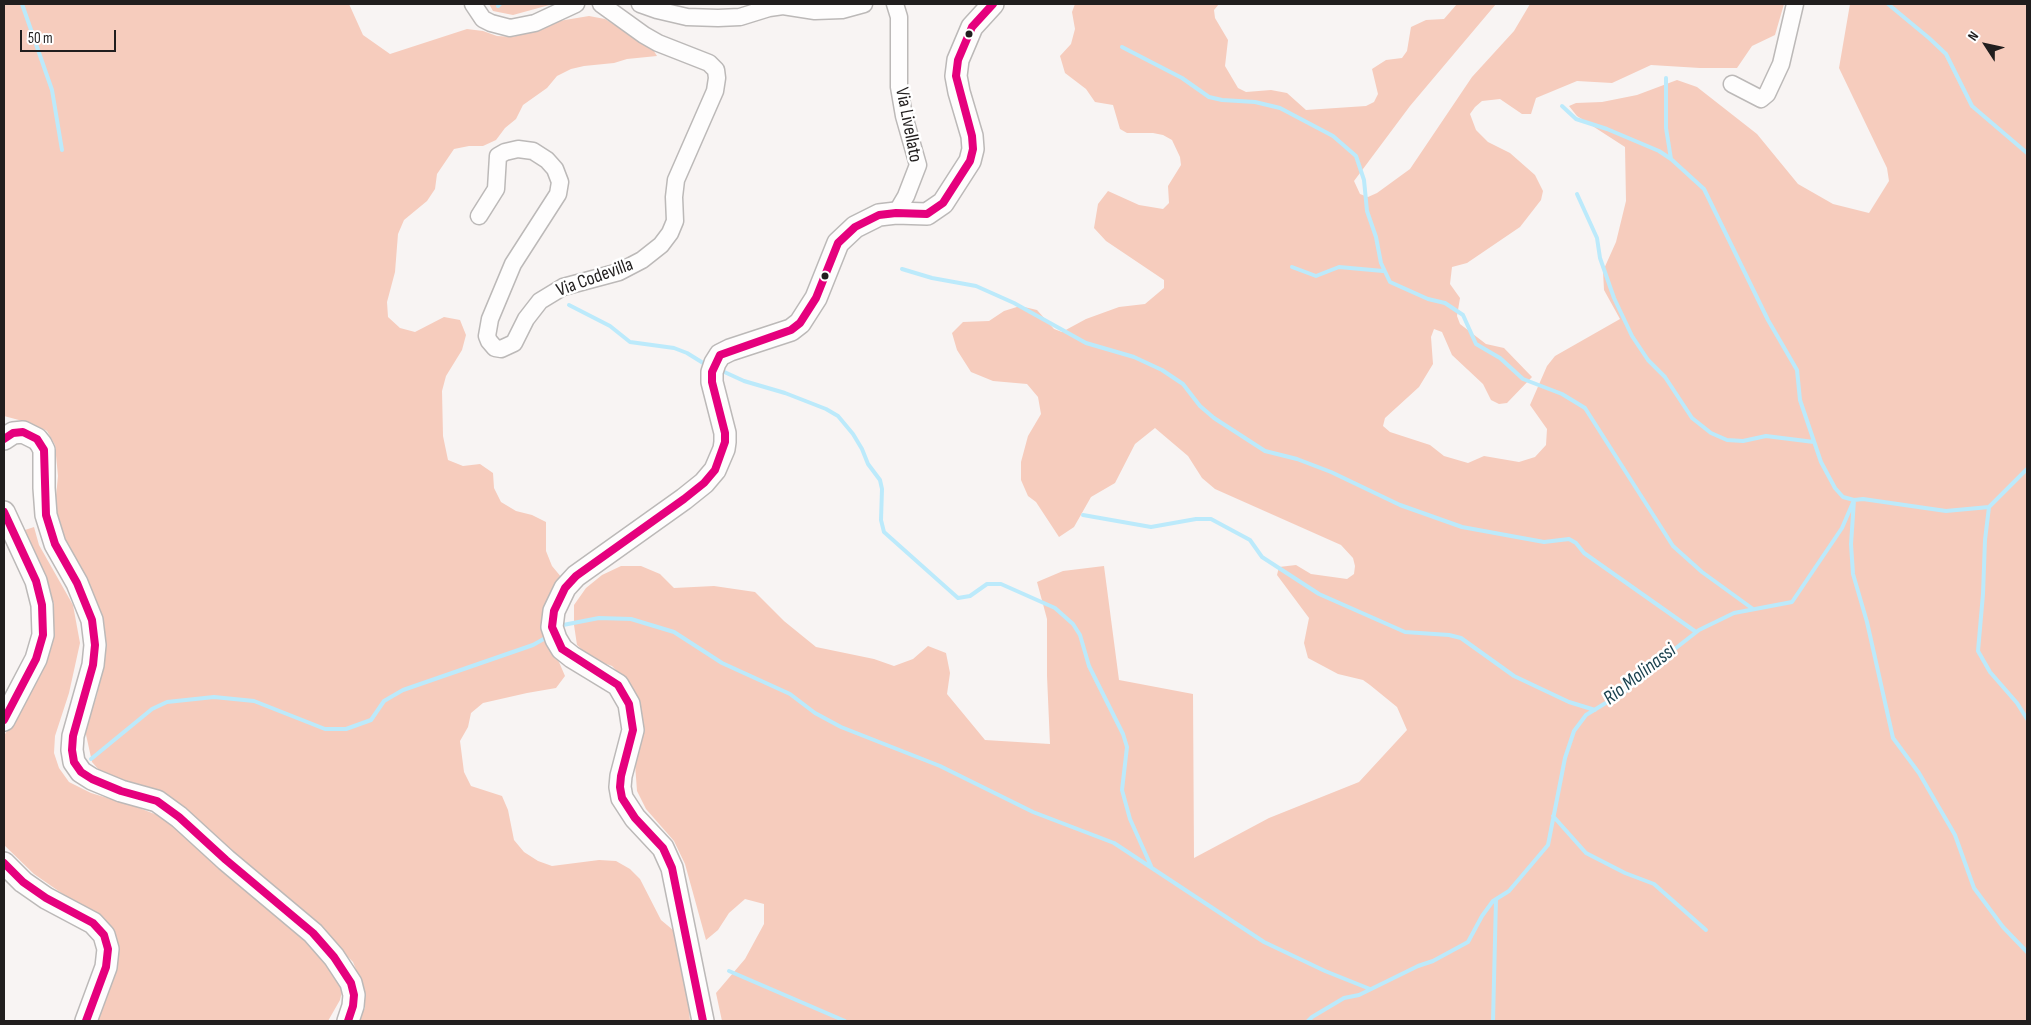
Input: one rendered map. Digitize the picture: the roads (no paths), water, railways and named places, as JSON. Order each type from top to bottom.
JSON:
[{"type":"main road","points":[[703,1021],[672,868],[663,848],[626,807],[622,798],[621,776],[633,730],[629,704],[618,685],[562,649],[552,627],[554,610],[565,588],[576,576],[684,499],[715,470],[725,442],[725,433],[712,382],[712,372],[720,356],[730,350],[791,330],[800,324],[816,298],[838,243],[846,234],[864,221],[879,215],[896,213],[921,215],[933,212],[939,208],[953,189],[970,161],[973,149],[972,136],[956,76],[958,60],[972,27],[993,4]]},
{"type":"main road","points":[[4,438],[13,433],[23,432],[37,439],[44,450],[46,515],[54,544],[77,583],[92,620],[95,645],[92,665],[72,736],[74,762],[81,772],[92,779],[121,791],[157,800],[313,933],[345,972],[351,983],[354,995],[348,1021]]},
{"type":"main road","points":[[4,512],[36,581],[42,606],[43,634],[36,659],[4,720]]},
{"type":"main road","points":[[4,863],[46,898],[93,923],[104,935],[108,949],[106,967],[86,1021]]},
{"type":"street","points":[[474,4],[483,19],[491,24],[510,28],[535,22],[576,4]]},
{"type":"street","name":"Via Codevilla","points":[[480,216],[496,189],[498,156],[512,150],[533,151],[551,164],[560,182],[558,194],[513,264],[495,304],[488,336],[492,345],[501,349],[514,343],[534,308],[548,295],[563,287],[619,272],[642,260],[661,245],[676,221],[674,197],[676,180],[715,91],[716,70],[709,64],[658,43],[600,4]]},
{"type":"street","points":[[640,4],[687,17],[718,18],[740,17],[769,8],[783,6],[815,12],[842,10],[864,4]]},
{"type":"street","name":"Via Livellato","points":[[894,4],[899,17],[899,87],[904,116],[918,165],[906,196],[896,213]]},
{"type":"street","points":[[1732,84],[1761,99],[1767,94],[1781,64],[1794,4]]},
{"type":"waterway","points":[[22,4],[52,90],[62,150]]},
{"type":"waterway","points":[[1888,4],[1946,54],[1972,106],[2027,153]]},
{"type":"waterway","points":[[1122,47],[1182,78],[1209,97],[1222,100],[1255,102],[1280,108],[1333,136],[1356,156],[1364,180],[1367,211],[1376,237],[1381,263],[1390,282],[1428,299],[1445,303],[1463,315],[1476,344],[1500,358],[1523,379],[1562,394],[1585,408],[1673,546],[1702,572],[1753,609]]},
{"type":"waterway","points":[[1666,78],[1666,128],[1671,159]]},
{"type":"waterway","points":[[1562,106],[1576,119],[1607,129],[1659,151],[1671,159],[1704,189],[1768,320],[1797,370],[1800,400],[1821,462],[1835,488],[1843,497],[1854,500],[1851,544],[1853,574],[1867,622],[1893,738],[1919,773],[1955,835],[1974,888],[2003,927],[2027,952]]},
{"type":"waterway","points":[[1577,194],[1597,238],[1600,258],[1614,298],[1632,336],[1648,360],[1665,377],[1692,418],[1711,433],[1727,440],[1743,441],[1766,436],[1814,442]]},
{"type":"waterway","points":[[1292,267],[1316,276],[1339,267],[1383,271]]},
{"type":"waterway","points":[[902,269],[932,278],[976,286],[1014,303],[1086,343],[1134,357],[1162,370],[1183,384],[1200,406],[1214,418],[1265,451],[1297,459],[1331,472],[1400,505],[1462,527],[1544,542],[1569,539],[1576,543],[1584,553],[1696,632]]},
{"type":"waterway","points":[[569,305],[610,326],[630,342],[674,348],[687,353],[708,366]]},
{"type":"waterway","points":[[720,370],[744,381],[785,393],[826,409],[838,416],[853,434],[868,464],[880,480],[882,489],[881,520],[884,532],[958,598],[970,596],[987,584],[1001,584],[1055,608],[1073,624],[1080,635],[1089,666],[1123,734],[1127,747],[1122,790],[1130,819],[1151,866]]},
{"type":"waterway","name":"Rio Molinassi","points":[[1308,1021],[1344,998],[1359,995],[1418,966],[1433,961],[1468,942],[1482,916],[1493,901],[1509,891],[1548,845],[1565,758],[1574,731],[1586,715],[1627,690],[1644,673],[1699,630],[1734,613],[1792,602],[1842,528],[1854,500],[1863,499],[1946,511],[1989,507],[2027,469]]},
{"type":"waterway","points":[[1989,507],[1978,651],[1990,672],[2017,703],[2027,719]]},
{"type":"waterway","points":[[1083,515],[1151,527],[1196,519],[1211,519],[1250,540],[1262,557],[1319,594],[1405,632],[1449,635],[1461,638],[1514,676],[1569,702],[1595,710]]},
{"type":"waterway","points":[[560,627],[599,618],[631,619],[674,632],[722,663],[790,694],[815,713],[841,727],[940,766],[1033,812],[1114,843],[1264,942],[1325,971],[1370,989]]},
{"type":"waterway","points":[[91,759],[152,709],[167,702],[214,697],[254,701],[325,729],[346,729],[371,720],[384,701],[403,690],[533,645],[549,636]]},
{"type":"waterway","points":[[1553,816],[1586,853],[1625,873],[1654,884],[1706,930]]},
{"type":"waterway","points":[[1493,1021],[1496,899]]},
{"type":"waterway","points":[[729,971],[845,1021]]}]
